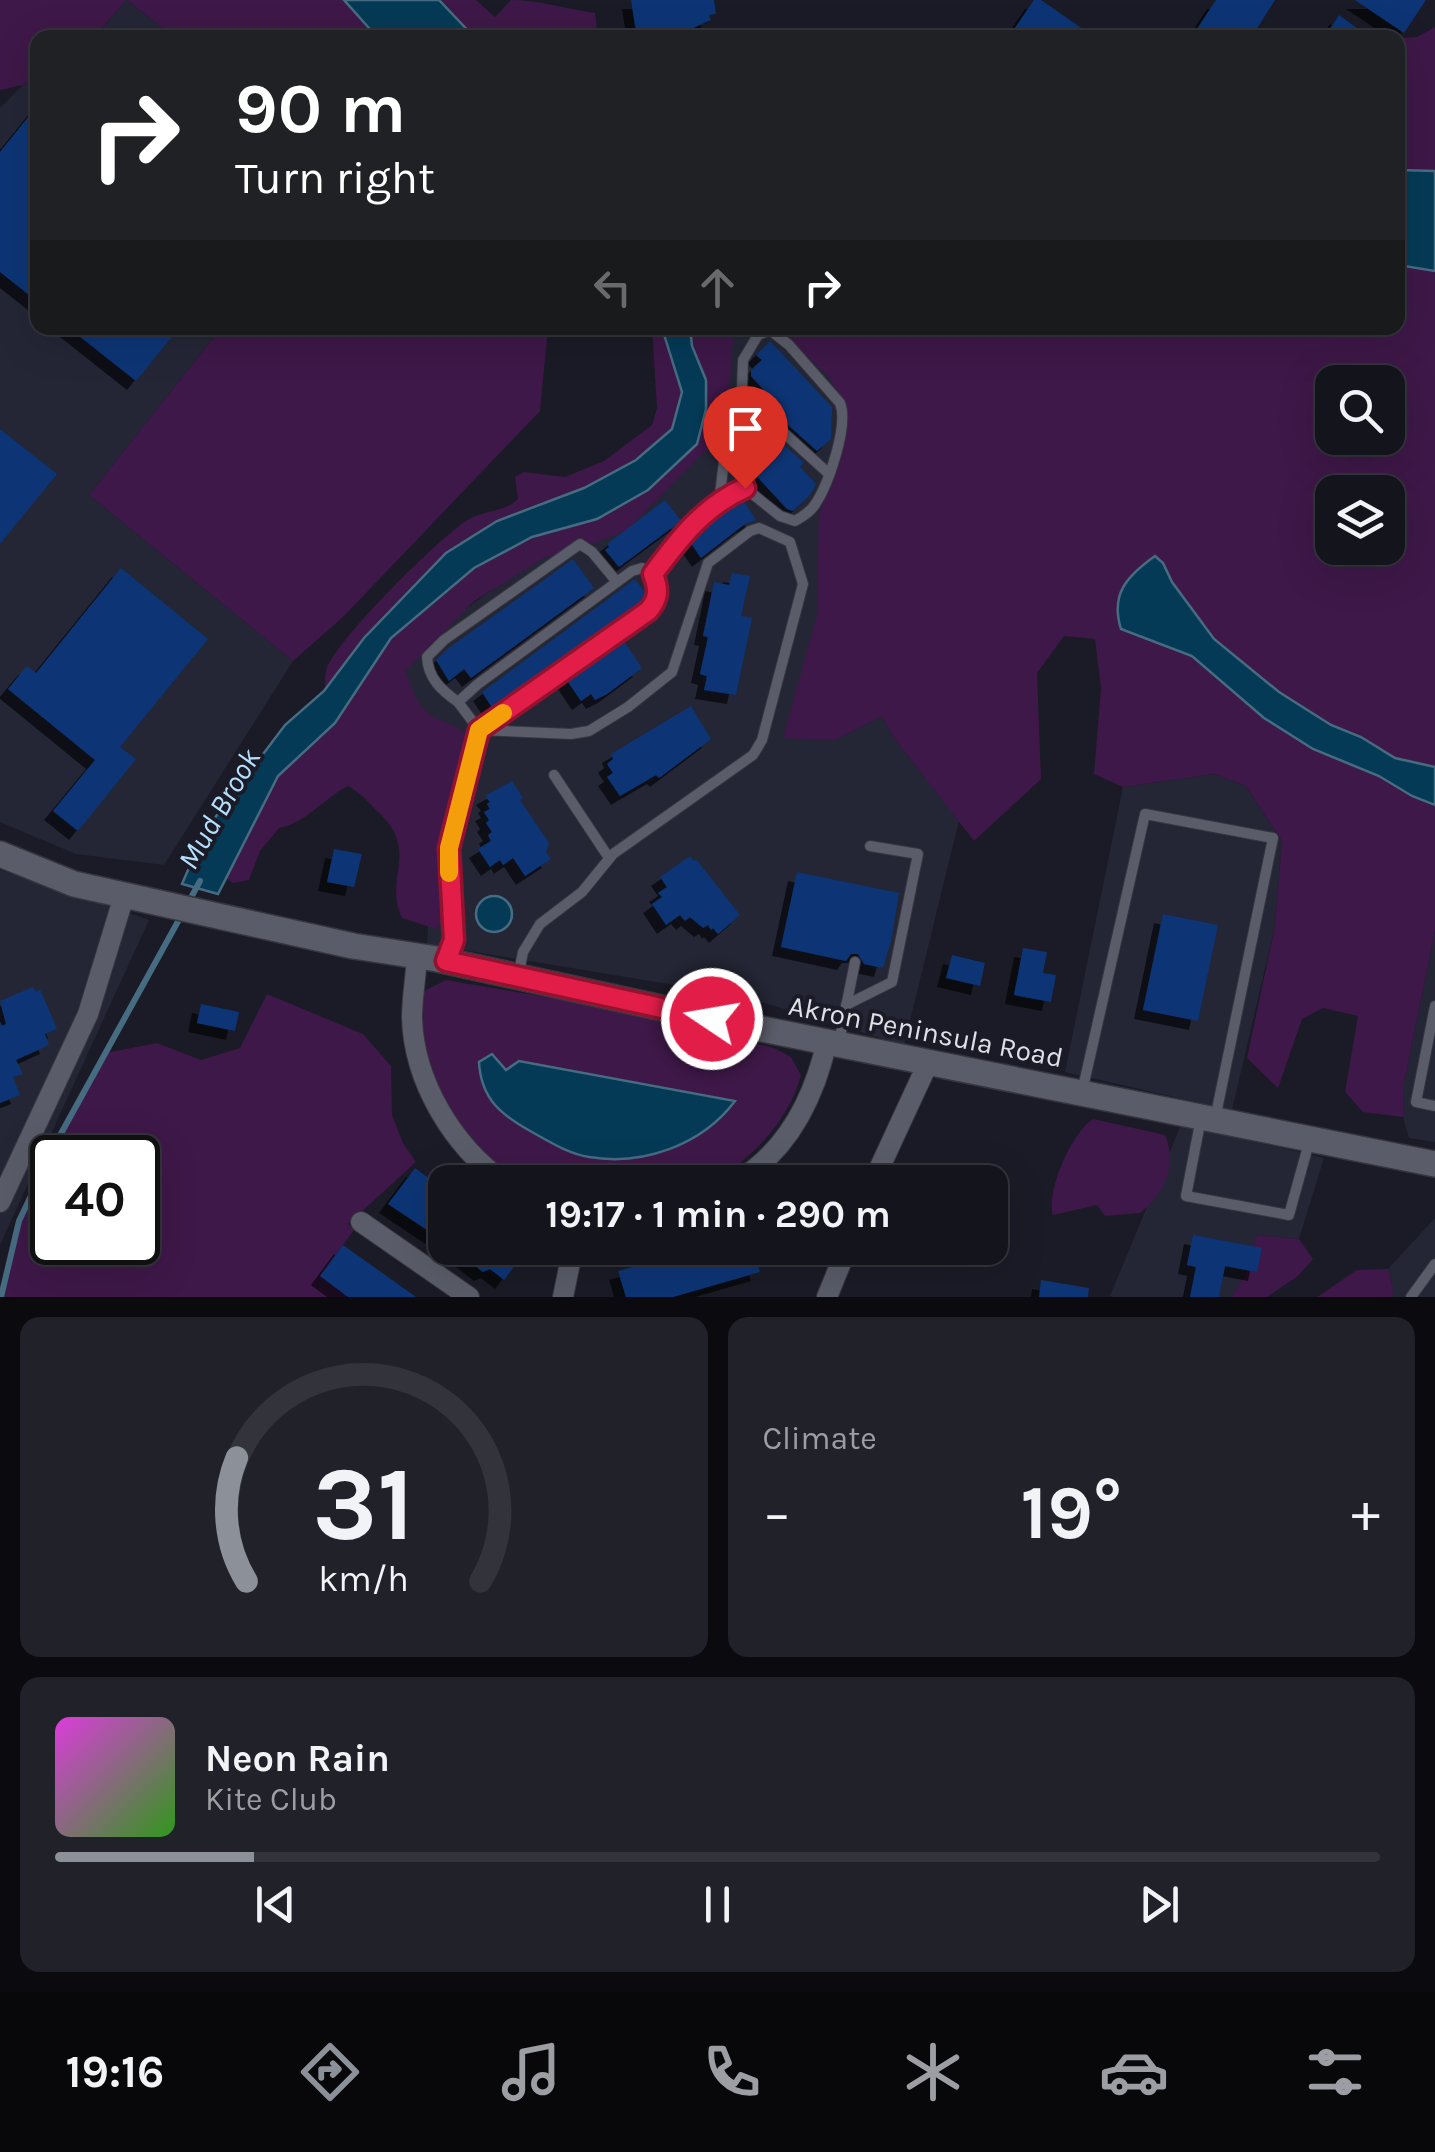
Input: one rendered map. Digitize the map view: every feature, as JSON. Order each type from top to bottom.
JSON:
[{"type":"street","name":"Akron Peninsula Road","points":[[0,854],[67,882],[353,946],[446,961],[1435,1164]]},
{"type":"street","points":[[0,1202],[88,1014],[124,896]]},
{"type":"street","points":[[418,956],[412,1019],[418,1057],[428,1088],[447,1122],[470,1154],[483,1165]]},
{"type":"street","points":[[758,1165],[776,1151],[802,1116],[833,1042]]},
{"type":"street","points":[[881,1165],[929,1062]]},
{"type":"street","points":[[361,1222],[469,1297]]},
{"type":"street","points":[[563,1297],[570,1265]]},
{"type":"street","points":[[828,1297],[840,1265]]},
{"type":"lane","points":[[719,502],[724,461],[741,394],[742,360],[758,335]]},
{"type":"lane","points":[[653,574],[686,531],[719,502],[745,488],[780,516],[794,521],[812,510],[841,437],[845,415],[840,403],[777,335]]},
{"type":"lane","points":[[741,394],[828,473]]},
{"type":"lane","points":[[479,730],[571,734],[589,731],[628,708],[672,672],[708,563],[759,528],[790,542],[803,584],[762,740],[744,764],[610,858],[582,892],[540,924],[523,952],[518,977]]},
{"type":"lane","points":[[479,730],[458,702],[442,689],[428,669],[427,656],[580,544],[592,552],[617,582]]},
{"type":"lane","points":[[446,961],[454,940],[449,848],[479,730],[648,611],[656,602],[658,586],[653,574],[642,568],[632,571],[458,702]]},
{"type":"lane","points":[[554,774],[610,858]]},
{"type":"lane","points":[[1082,1093],[1145,814],[1274,838],[1186,1196],[1289,1215],[1310,1138]]},
{"type":"lane","points":[[846,1005],[892,982],[918,854],[870,846]]},
{"type":"lane","points":[[833,1042],[855,962]]},
{"type":"lane","points":[[1435,1006],[1416,1102],[1435,1106]]},
{"type":"lane","points":[[1411,1297],[1435,1264]]},
{"type":"shaded area","points":[[0,0],[126,0],[101,30],[30,30],[30,82],[0,90]]},
{"type":"shaded area","points":[[127,0],[165,30],[102,30]]},
{"type":"shaded area","points":[[127,0],[345,0],[371,30],[165,30]]},
{"type":"shaded area","points":[[441,0],[476,0],[495,17],[511,0],[543,3],[595,13],[598,30],[468,30]]},
{"type":"shaded area","points":[[1435,27],[1435,171],[1405,170],[1405,38],[1417,37]]},
{"type":"shaded area","points":[[30,82],[30,335],[215,335],[89,495],[293,661],[164,865],[76,854],[0,822],[0,108]]},
{"type":"shaded area","points":[[1405,266],[1435,271],[1435,931],[1404,1083],[1403,1117],[1363,1112],[1345,1092],[1358,1016],[1323,1008],[1302,1019],[1278,1088],[1247,1058],[1275,926],[1282,841],[1246,786],[1214,774],[1123,787],[1094,774],[1101,688],[1095,639],[1064,636],[1037,673],[1041,779],[974,841],[894,738],[882,716],[835,740],[783,738],[817,615],[819,514],[835,475],[848,413],[829,377],[784,335],[1405,335]]},
{"type":"shaded area","points":[[215,335],[547,335],[540,411],[343,617],[293,661],[89,495]]},
{"type":"shaded area","points":[[652,335],[733,335],[726,430],[627,530],[544,558],[474,601],[405,671],[425,711],[466,734],[466,750],[441,862],[447,916],[436,929],[402,918],[396,890],[397,840],[379,813],[348,786],[298,821],[279,828],[260,851],[249,880],[233,883],[226,878],[278,776],[329,718],[325,676],[333,657],[390,590],[469,519],[518,499],[515,477],[524,472],[565,477],[604,461],[652,425],[657,408]]},
{"type":"shaded area","points":[[729,335],[793,335],[908,453],[820,739],[836,739],[882,716],[894,738],[959,821],[904,1045],[741,996],[427,944],[432,854],[383,668],[707,436]]},
{"type":"shaded area","points":[[1214,774],[1246,786],[1282,841],[1275,926],[1232,1110],[1065,1072],[1123,787]]},
{"type":"shaded area","points":[[0,870],[149,920],[50,1135],[30,1135],[30,1180],[0,1245]]},
{"type":"shaded area","points":[[1435,931],[1435,1142],[1409,1138],[1403,1117],[1404,1083]]},
{"type":"shaded area","points":[[446,980],[627,1011],[774,1048],[791,1057],[801,1075],[778,1123],[737,1165],[495,1165],[467,1138],[440,1098],[418,1031],[422,992]]},
{"type":"shaded area","points":[[267,994],[363,1034],[391,1066],[392,1115],[416,1162],[348,1224],[354,1230],[320,1276],[348,1297],[1,1297],[19,1221],[30,1200],[30,1265],[160,1265],[160,1135],[63,1135],[105,1053],[157,1043],[201,1060],[240,1048]]},
{"type":"shaded area","points":[[1093,1119],[1165,1135],[1170,1156],[1166,1178],[1156,1197],[1140,1213],[1105,1216],[1097,1205],[1053,1215],[1053,1192],[1062,1163],[1077,1136]]},
{"type":"shaded area","points":[[1181,1125],[1324,1158],[1299,1239],[1257,1235],[1245,1276],[1231,1297],[1110,1296]]},
{"type":"shaded area","points":[[1435,1218],[1435,1297],[1390,1297],[1394,1293],[1388,1269]]},
{"type":"shaded area","points":[[1257,1235],[1299,1239],[1313,1259],[1298,1276],[1267,1297],[1231,1297],[1245,1276]]},
{"type":"shaded area","points":[[1388,1269],[1394,1293],[1390,1297],[1317,1297],[1357,1270]]},
{"type":"water","points":[[344,0],[439,0],[467,30],[371,30]]},
{"type":"water","points":[[1405,170],[1435,171],[1435,271],[1405,266]]},
{"type":"water","points":[[664,335],[691,335],[706,380],[706,409],[697,444],[648,490],[597,519],[532,537],[474,568],[391,638],[335,723],[278,776],[218,894],[182,884],[205,831],[285,725],[324,691],[364,638],[446,553],[497,521],[584,488],[636,460],[672,429],[682,392]]},
{"type":"water","points":[[1155,556],[1214,639],[1279,692],[1395,758],[1435,767],[1435,805],[1313,749],[1264,718],[1192,656],[1121,629],[1118,606],[1123,587]]},
{"type":"water","points":[[494,896],[506,902],[512,914],[506,926],[494,932],[482,926],[476,914],[482,902]]},
{"type":"water","points":[[492,1054],[506,1070],[519,1061],[735,1101],[706,1130],[670,1149],[630,1158],[589,1157],[546,1140],[495,1105],[484,1086],[479,1062]]},
{"type":"building","points":[[631,0],[714,0],[716,14],[709,15],[711,20],[689,30],[636,30]]},
{"type":"building","points":[[1034,0],[1041,0],[1084,30],[1013,30]]},
{"type":"building","points":[[1216,0],[1275,0],[1256,30],[1196,30]]},
{"type":"building","points":[[1355,0],[1426,0],[1405,32]]},
{"type":"building","points":[[1339,15],[1357,28],[1356,30],[1329,30]]},
{"type":"building","points":[[30,115],[30,296],[0,272],[0,152]]},
{"type":"building","points":[[78,335],[173,335],[136,381]]},
{"type":"building","points":[[770,341],[832,407],[831,439],[817,451],[768,407],[774,401],[751,376],[751,370],[762,360],[756,355]]},
{"type":"building","points":[[755,418],[804,463],[800,467],[816,484],[793,511],[735,453],[747,438],[741,432]]},
{"type":"building","points":[[0,429],[57,474],[0,544]]},
{"type":"building","points":[[665,500],[681,521],[619,567],[605,550],[607,544]]},
{"type":"building","points":[[743,500],[756,520],[701,558],[690,542]]},
{"type":"building","points":[[573,559],[594,588],[471,678],[464,669],[449,681],[436,660]]},
{"type":"building","points":[[121,568],[208,639],[120,747],[136,759],[78,831],[53,811],[95,760],[8,689],[27,666],[36,673]]},
{"type":"building","points":[[732,573],[750,576],[741,616],[752,618],[736,695],[704,690],[707,676],[700,674],[714,582],[729,585]]},
{"type":"building","points":[[635,579],[646,594],[642,605],[493,709],[482,692]]},
{"type":"building","points":[[623,640],[642,668],[607,694],[595,700],[591,694],[581,701],[566,679]]},
{"type":"building","points":[[691,706],[711,739],[659,778],[656,775],[620,796],[607,777],[613,773],[607,764],[613,759],[611,754]]},
{"type":"building","points":[[512,781],[549,843],[546,852],[551,859],[525,876],[513,858],[490,867],[478,849],[491,841],[488,835],[492,832],[484,812],[490,809],[490,802],[485,796]]},
{"type":"building","points":[[334,849],[362,854],[354,887],[327,882]]},
{"type":"building","points":[[690,856],[740,915],[718,934],[708,925],[703,928],[690,917],[685,921],[680,915],[666,925],[652,904],[667,887],[660,877]]},
{"type":"building","points":[[797,872],[899,893],[883,968],[864,964],[858,954],[851,954],[846,961],[781,947]]},
{"type":"building","points":[[1163,914],[1218,925],[1198,1021],[1143,1010]]},
{"type":"building","points":[[1023,948],[1047,952],[1043,973],[1056,975],[1051,1002],[1014,995]]},
{"type":"building","points":[[952,955],[985,963],[980,986],[946,978]]},
{"type":"building","points":[[33,987],[36,992],[40,989],[57,1029],[45,1034],[49,1045],[16,1060],[23,1074],[13,1077],[20,1095],[0,1103],[0,1022],[2,1026],[6,1024],[0,1001]]},
{"type":"building","points":[[201,1004],[239,1012],[235,1031],[197,1023]]},
{"type":"building","points":[[415,1168],[428,1178],[428,1231],[388,1204]]},
{"type":"building","points":[[1193,1235],[1262,1248],[1257,1272],[1225,1266],[1219,1297],[1190,1297],[1196,1267],[1187,1265]]},
{"type":"building","points":[[343,1245],[416,1297],[348,1297],[320,1276]]},
{"type":"building","points":[[474,1265],[515,1265],[504,1280],[490,1269],[483,1272]]},
{"type":"building","points":[[640,1265],[758,1265],[760,1272],[673,1297],[626,1297],[618,1271]]},
{"type":"building","points":[[1041,1280],[1089,1288],[1088,1297],[1039,1297]]},
{"type":"waterway","name":"Mud Brook","points":[[187,905],[200,881]]},
{"type":"waterway","name":"Mud Brook","points":[[1,1297],[19,1221],[58,1139],[181,916]]},
{"type":"slow traffic","points":[[449,873],[449,848],[479,730],[503,713]]},
{"type":"route","points":[[712,1019],[446,961],[454,940],[448,864],[479,730],[648,611],[656,602],[658,586],[653,574],[686,531],[724,497],[745,488]]}]
